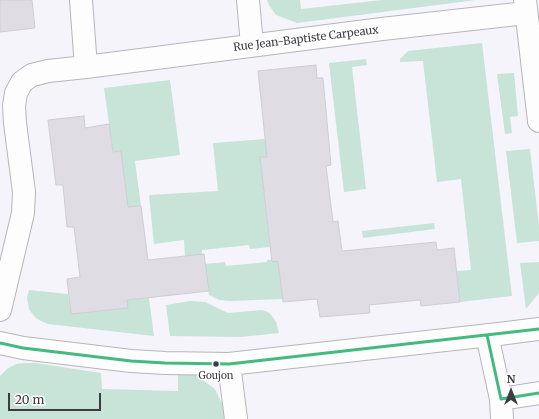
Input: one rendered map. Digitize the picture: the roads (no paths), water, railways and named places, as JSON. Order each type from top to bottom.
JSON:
[{"type":"street","points":[[81,0],[86,67]]},
{"type":"street","points":[[248,0],[252,45]]},
{"type":"street","points":[[525,7],[535,49],[539,121]]},
{"type":"street","name":"Rue Jean-Baptiste Carpeaux","points":[[0,310],[23,213],[24,192],[14,106],[16,93],[22,82],[32,75],[48,71],[382,29],[525,7]]},
{"type":"street","points":[[0,343],[23,348],[131,361],[229,364],[539,328]]},
{"type":"street","points":[[487,335],[501,409],[539,393]]},
{"type":"street","points":[[229,364],[236,419]]},
{"type":"place","name":"Goujon","points":[[216,364]]}]
